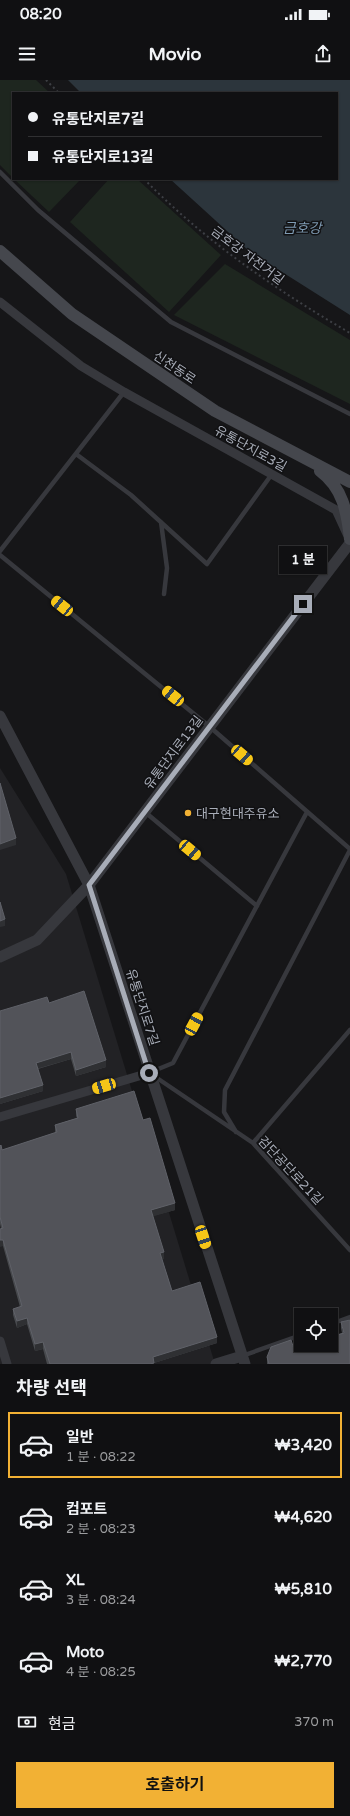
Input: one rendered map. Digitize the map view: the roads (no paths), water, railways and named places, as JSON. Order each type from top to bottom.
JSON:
[{"type":"main road","name":"신천동로","points":[[0,250],[72,314],[215,411],[350,482]]},
{"type":"main road","points":[[293,452],[330,479],[340,494],[348,520],[350,541]]},
{"type":"street","name":"유통단지로3길","points":[[0,302],[81,366],[124,392],[336,510],[350,541]]},
{"type":"street","name":"유통단지로13길","points":[[0,957],[37,940],[89,885],[350,541]]},
{"type":"street","name":"유통단지로7길","points":[[0,716],[89,885],[149,1073],[244,1360]]},
{"type":"street","points":[[0,1117],[149,1073]]},
{"type":"street","points":[[0,1341],[7,1364]]},
{"type":"street","points":[[216,1364],[244,1360]]},
{"type":"lane","points":[[0,172],[38,210],[171,322],[350,414]]},
{"type":"lane","points":[[0,551],[124,392]]},
{"type":"lane","points":[[76,454],[131,495],[207,564],[272,474]]},
{"type":"lane","points":[[161,522],[167,568],[164,594]]},
{"type":"lane","points":[[0,556],[210,727],[350,850],[225,1090],[224,1112],[236,1132]]},
{"type":"lane","points":[[145,812],[257,906]]},
{"type":"lane","points":[[149,1073],[173,1063],[307,812]]},
{"type":"lane","points":[[253,1143],[350,1030]]},
{"type":"lane","name":"검단공단로21길","points":[[149,1073],[253,1143],[350,1250]]},
{"type":"lane","points":[[338,1321],[350,1317]]},
{"type":"lane","points":[[244,1360],[294,1338]]},
{"type":"water","name":"금호강","points":[[68,80],[350,80],[350,315],[249,251],[171,180],[338,180],[338,92],[80,92]]},
{"type":"place","name":"대구현대주유소","points":[[188,813]]}]
